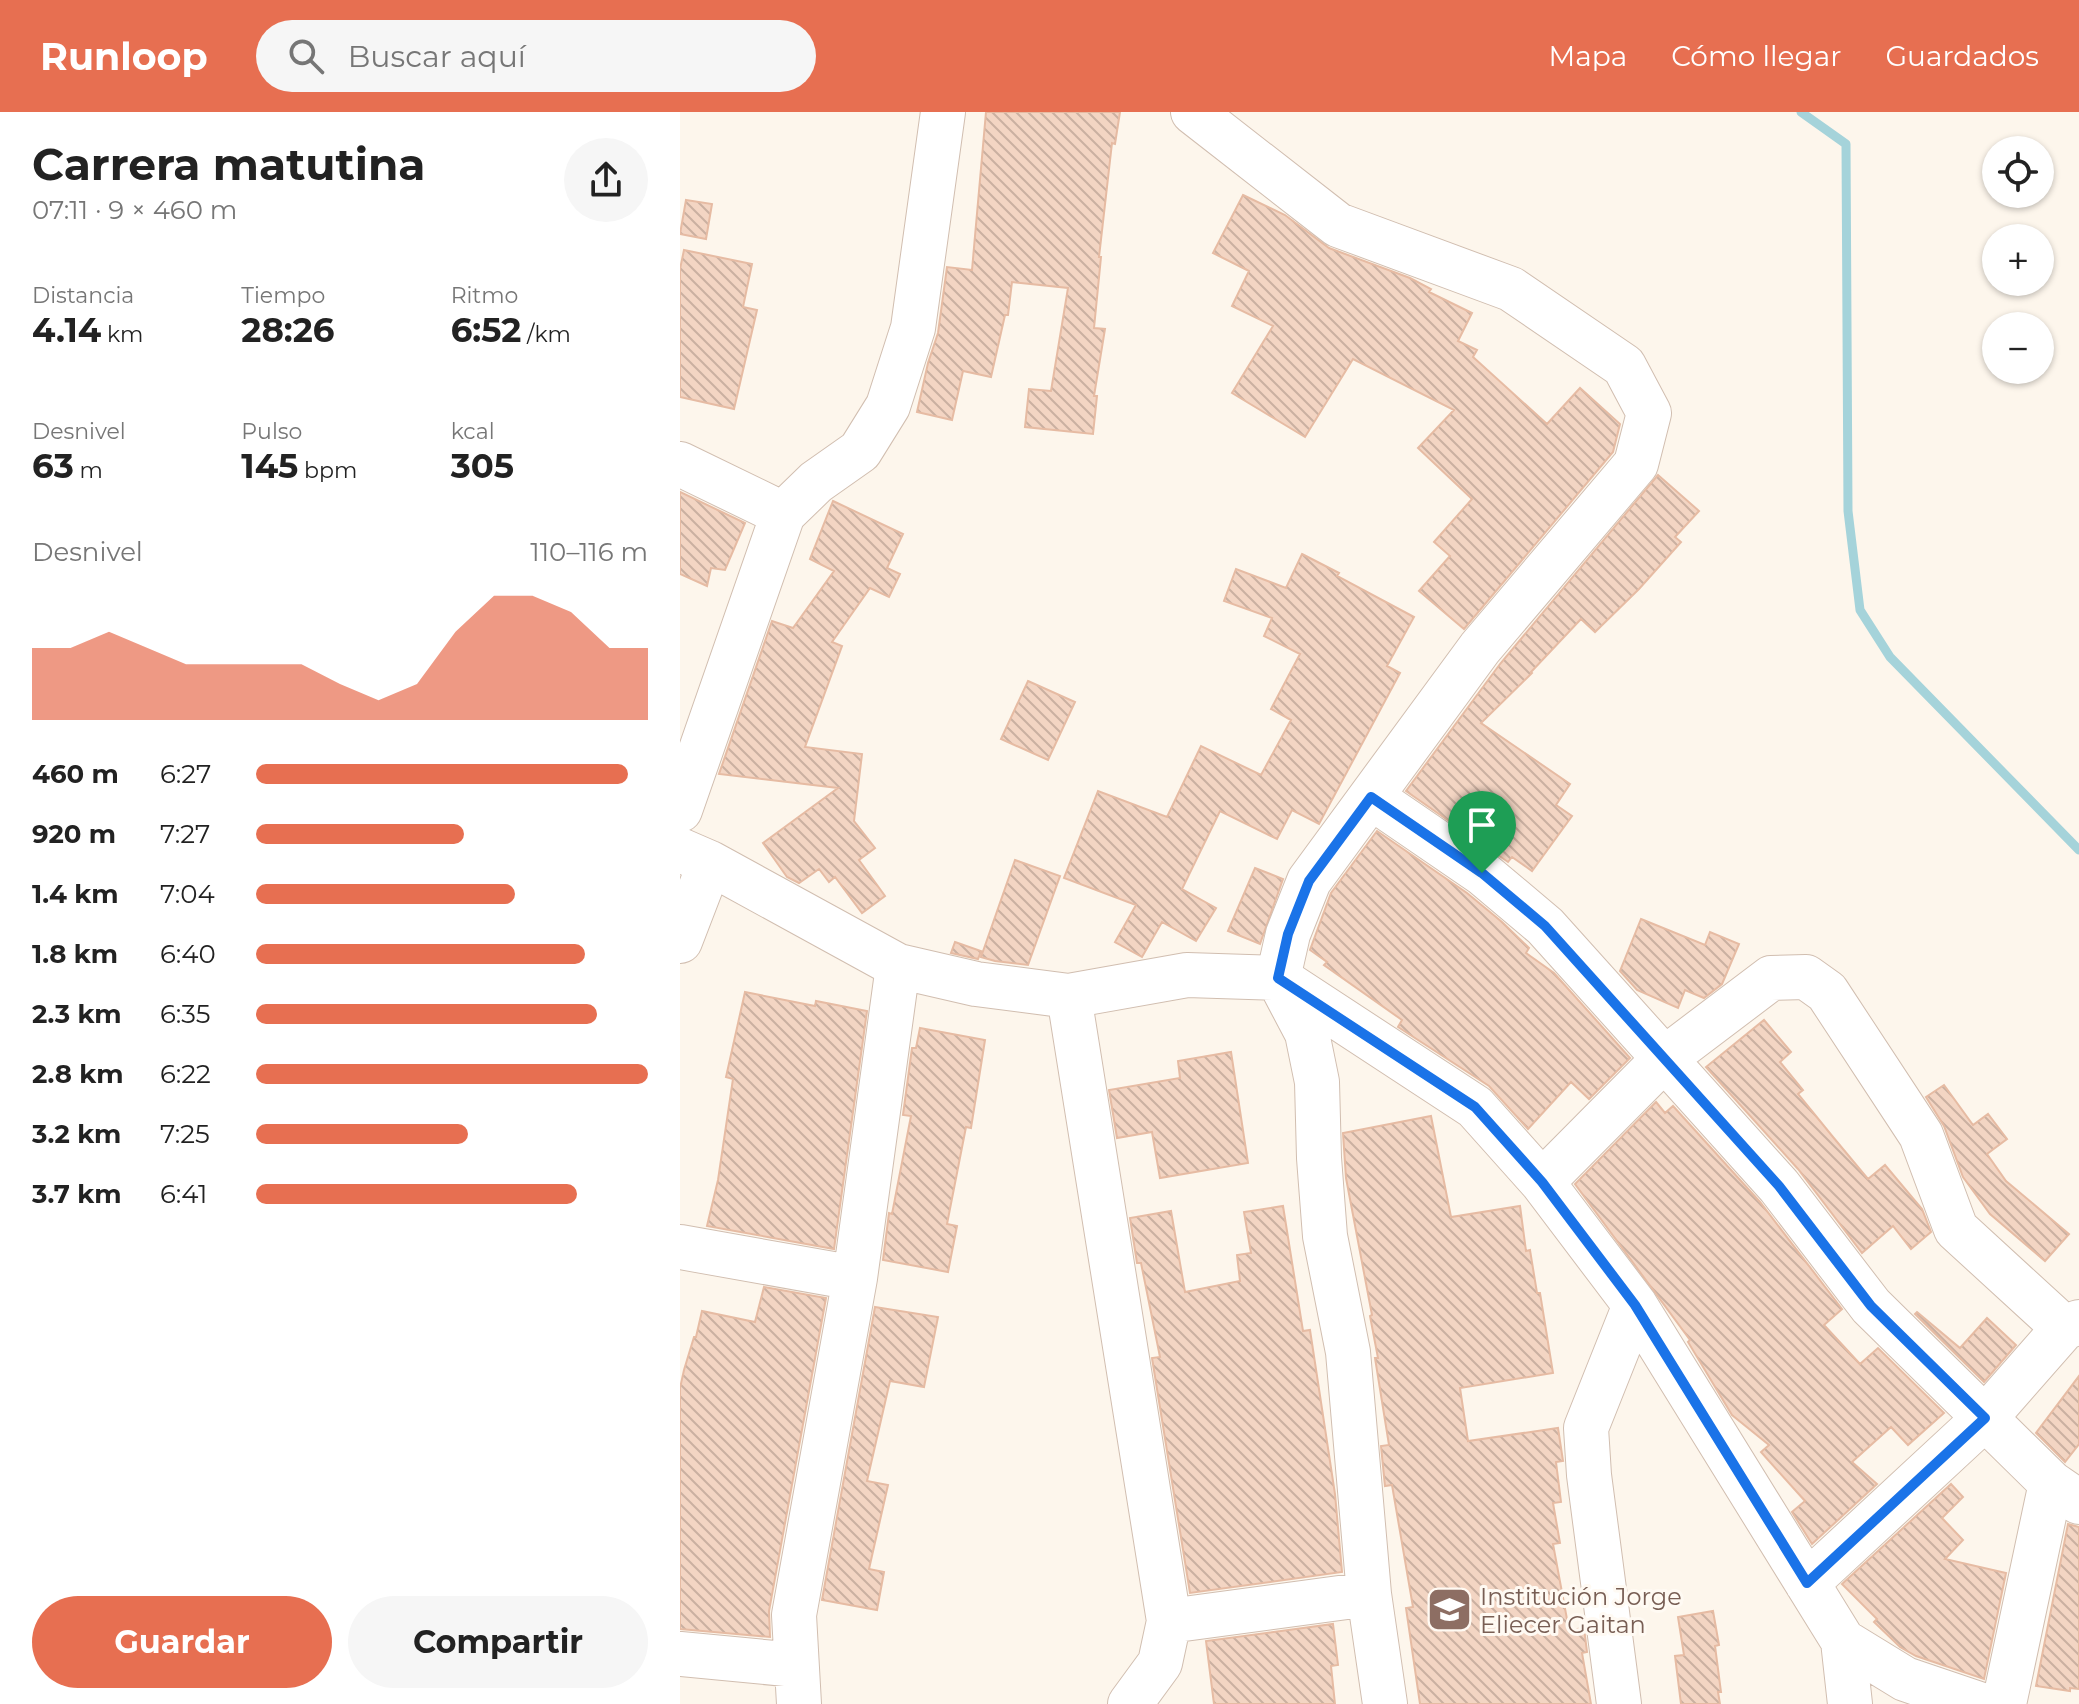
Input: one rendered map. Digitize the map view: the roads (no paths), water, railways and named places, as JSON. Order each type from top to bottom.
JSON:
[{"type":"street","points":[[680,810],[783,514],[816,482],[860,451],[888,406],[913,328],[943,112]]},
{"type":"street","points":[[1193,112],[1338,225],[1511,289],[1624,366],[1649,413],[1636,464],[1480,648],[1309,881],[1288,934],[1278,978],[1307,1033],[1317,1082],[1325,1236],[1348,1352],[1369,1594],[1385,1704]]},
{"type":"street","points":[[680,464],[783,514]]},
{"type":"street","points":[[1371,797],[1482,873],[1545,926],[1779,1186],[1871,1306],[2065,1492],[2004,1704]]},
{"type":"street","points":[[680,941],[695,857],[898,966],[976,984],[1069,996],[1187,975],[1278,978],[1475,1107],[1542,1182],[1635,1305],[1843,1641],[1850,1704]]},
{"type":"street","points":[[680,1654],[798,1684],[794,1615],[855,1278],[898,966]]},
{"type":"street","points":[[1542,1182],[1664,1059],[1771,978],[1806,977],[1827,992],[1921,1135],[1956,1229],[2071,1325],[1985,1418],[1807,1583]]},
{"type":"street","points":[[1069,996],[1169,1621],[1160,1663],[1130,1704]]},
{"type":"street","points":[[683,1261],[855,1278]]},
{"type":"street","points":[[1619,1704],[1591,1491],[1586,1428],[1635,1305]]},
{"type":"street","points":[[1169,1621],[1369,1594]]},
{"type":"street","points":[[1843,1641],[1905,1679],[1979,1704]]},
{"type":"waterway","points":[[1801,112],[1846,144],[1848,511],[1860,610],[1890,657],[2079,850]]},
{"type":"place","name":"Institución Jorge Eliecer Gaitan","points":[[1449,1610]]}]
